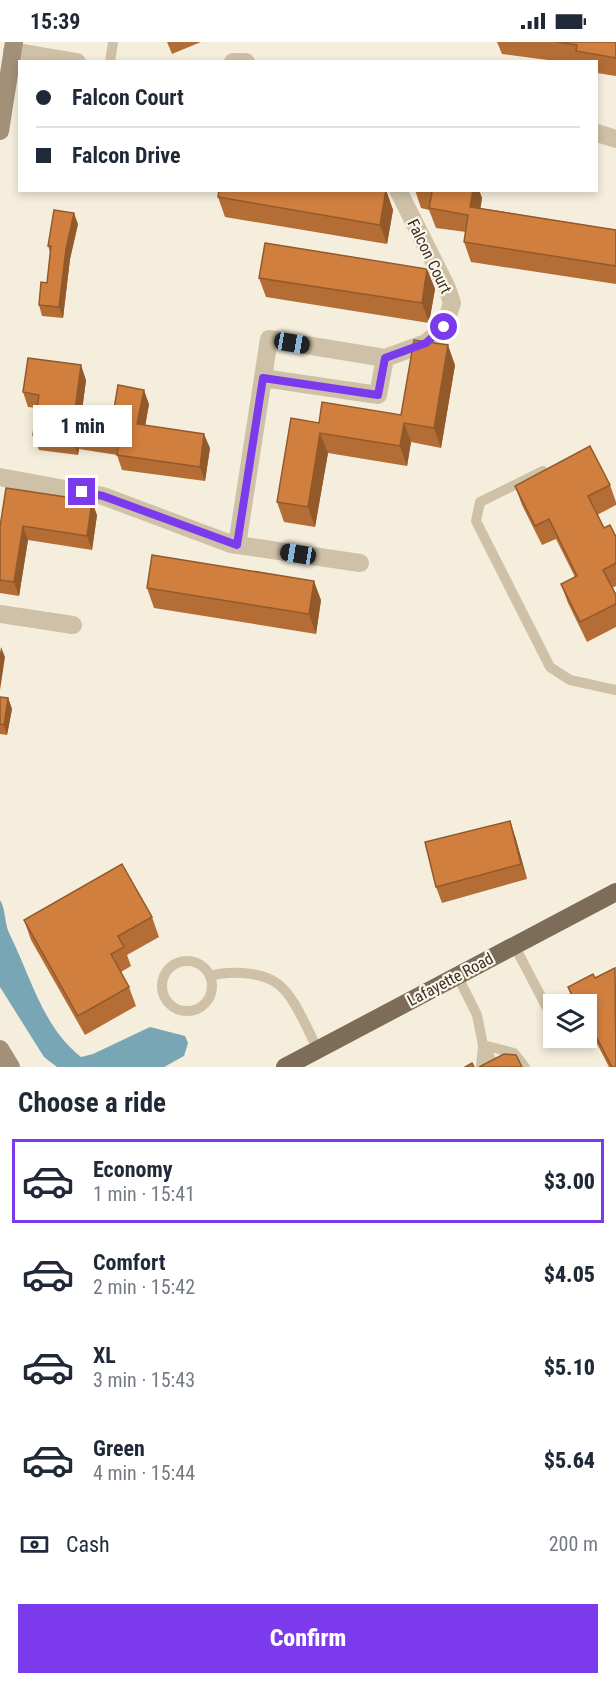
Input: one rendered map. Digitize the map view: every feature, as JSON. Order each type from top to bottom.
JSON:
[{"type":"main road","name":"Lafayette Road","points":[[285,1067],[616,891]]},
{"type":"street","points":[[0,131],[13,46],[68,60]]},
{"type":"street","points":[[598,133],[616,139]]},
{"type":"street","name":"Falcon Court","points":[[237,545],[269,339],[385,358],[426,343],[444,327],[452,303],[447,288],[399,192]]},
{"type":"street","points":[[263,378],[378,395],[385,358]]},
{"type":"street","points":[[0,477],[103,496],[237,545],[360,563]]},
{"type":"street","points":[[0,614],[73,626]]},
{"type":"street","points":[[0,1049],[11,1067]]},
{"type":"lane","points":[[110,60],[113,42]]},
{"type":"lane","points":[[543,471],[480,502],[476,521],[550,667],[570,681],[616,690]]},
{"type":"lane","points":[[514,945],[543,1000]]},
{"type":"lane","points":[[192,962],[200,965],[210,976],[211,993],[203,1005],[196,1009],[176,1009],[164,995],[163,982],[166,974],[178,963],[192,962]]},
{"type":"lane","points":[[210,976],[227,971],[275,982],[290,998],[318,1050]]},
{"type":"lane","points":[[458,975],[505,1067]]},
{"type":"lane","points":[[482,1065],[494,1047]]},
{"type":"lane","points":[[494,1047],[495,1067]]},
{"type":"lane","points":[[494,1047],[514,1067]]},
{"type":"lane","points":[[494,1047],[520,1058],[525,1067]]},
{"type":"water","points":[[0,900],[8,931],[47,1016],[56,1031],[81,1057],[93,1054],[150,1027],[185,1036],[188,1043],[184,1056],[164,1067],[57,1067],[44,1057],[0,987]]},
{"type":"building","points":[[556,42],[616,42],[616,58],[576,51],[577,45]]},
{"type":"building","points":[[219,192],[386,192],[380,225],[218,197]]},
{"type":"building","points":[[432,192],[473,192],[470,207],[616,230],[616,266],[464,242],[468,215],[429,208]]},
{"type":"building","points":[[54,210],[74,213],[66,249],[59,307],[39,305],[41,282],[47,283],[51,246],[48,246]]},
{"type":"building","points":[[265,243],[427,269],[422,303],[259,278]]},
{"type":"building","points":[[414,340],[448,345],[434,428],[404,423],[400,446],[320,433],[308,507],[277,502],[291,418],[319,423],[322,402],[401,415]]},
{"type":"building","points":[[28,358],[81,365],[75,410],[113,415],[118,385],[144,390],[137,424],[204,434],[200,467],[117,455],[119,441],[74,435],[73,441],[33,435],[39,395],[23,392]]},
{"type":"building","points":[[590,446],[610,485],[588,496],[604,528],[610,525],[616,537],[616,563],[603,570],[616,595],[616,604],[580,622],[561,584],[577,576],[549,519],[535,526],[515,486]]},
{"type":"building","points":[[6,488],[92,501],[87,536],[23,526],[14,582],[0,580],[0,527]]},
{"type":"building","points":[[152,555],[314,581],[309,614],[147,588]]},
{"type":"building","points":[[0,697],[8,698],[4,725],[0,724]]},
{"type":"building","points":[[510,821],[521,864],[436,887],[425,842]]},
{"type":"building","points":[[122,864],[152,917],[118,936],[124,947],[111,954],[129,987],[78,1016],[24,920]]},
{"type":"building","points":[[615,968],[616,1067],[612,1067],[597,1038],[597,994],[572,994],[568,987],[593,974],[595,978]]},
{"type":"building","points":[[504,1054],[516,1055],[522,1067],[479,1067]]},
{"type":"route","points":[[82,492],[103,496],[237,545],[263,378],[378,395],[385,358],[426,343],[444,327]]}]
